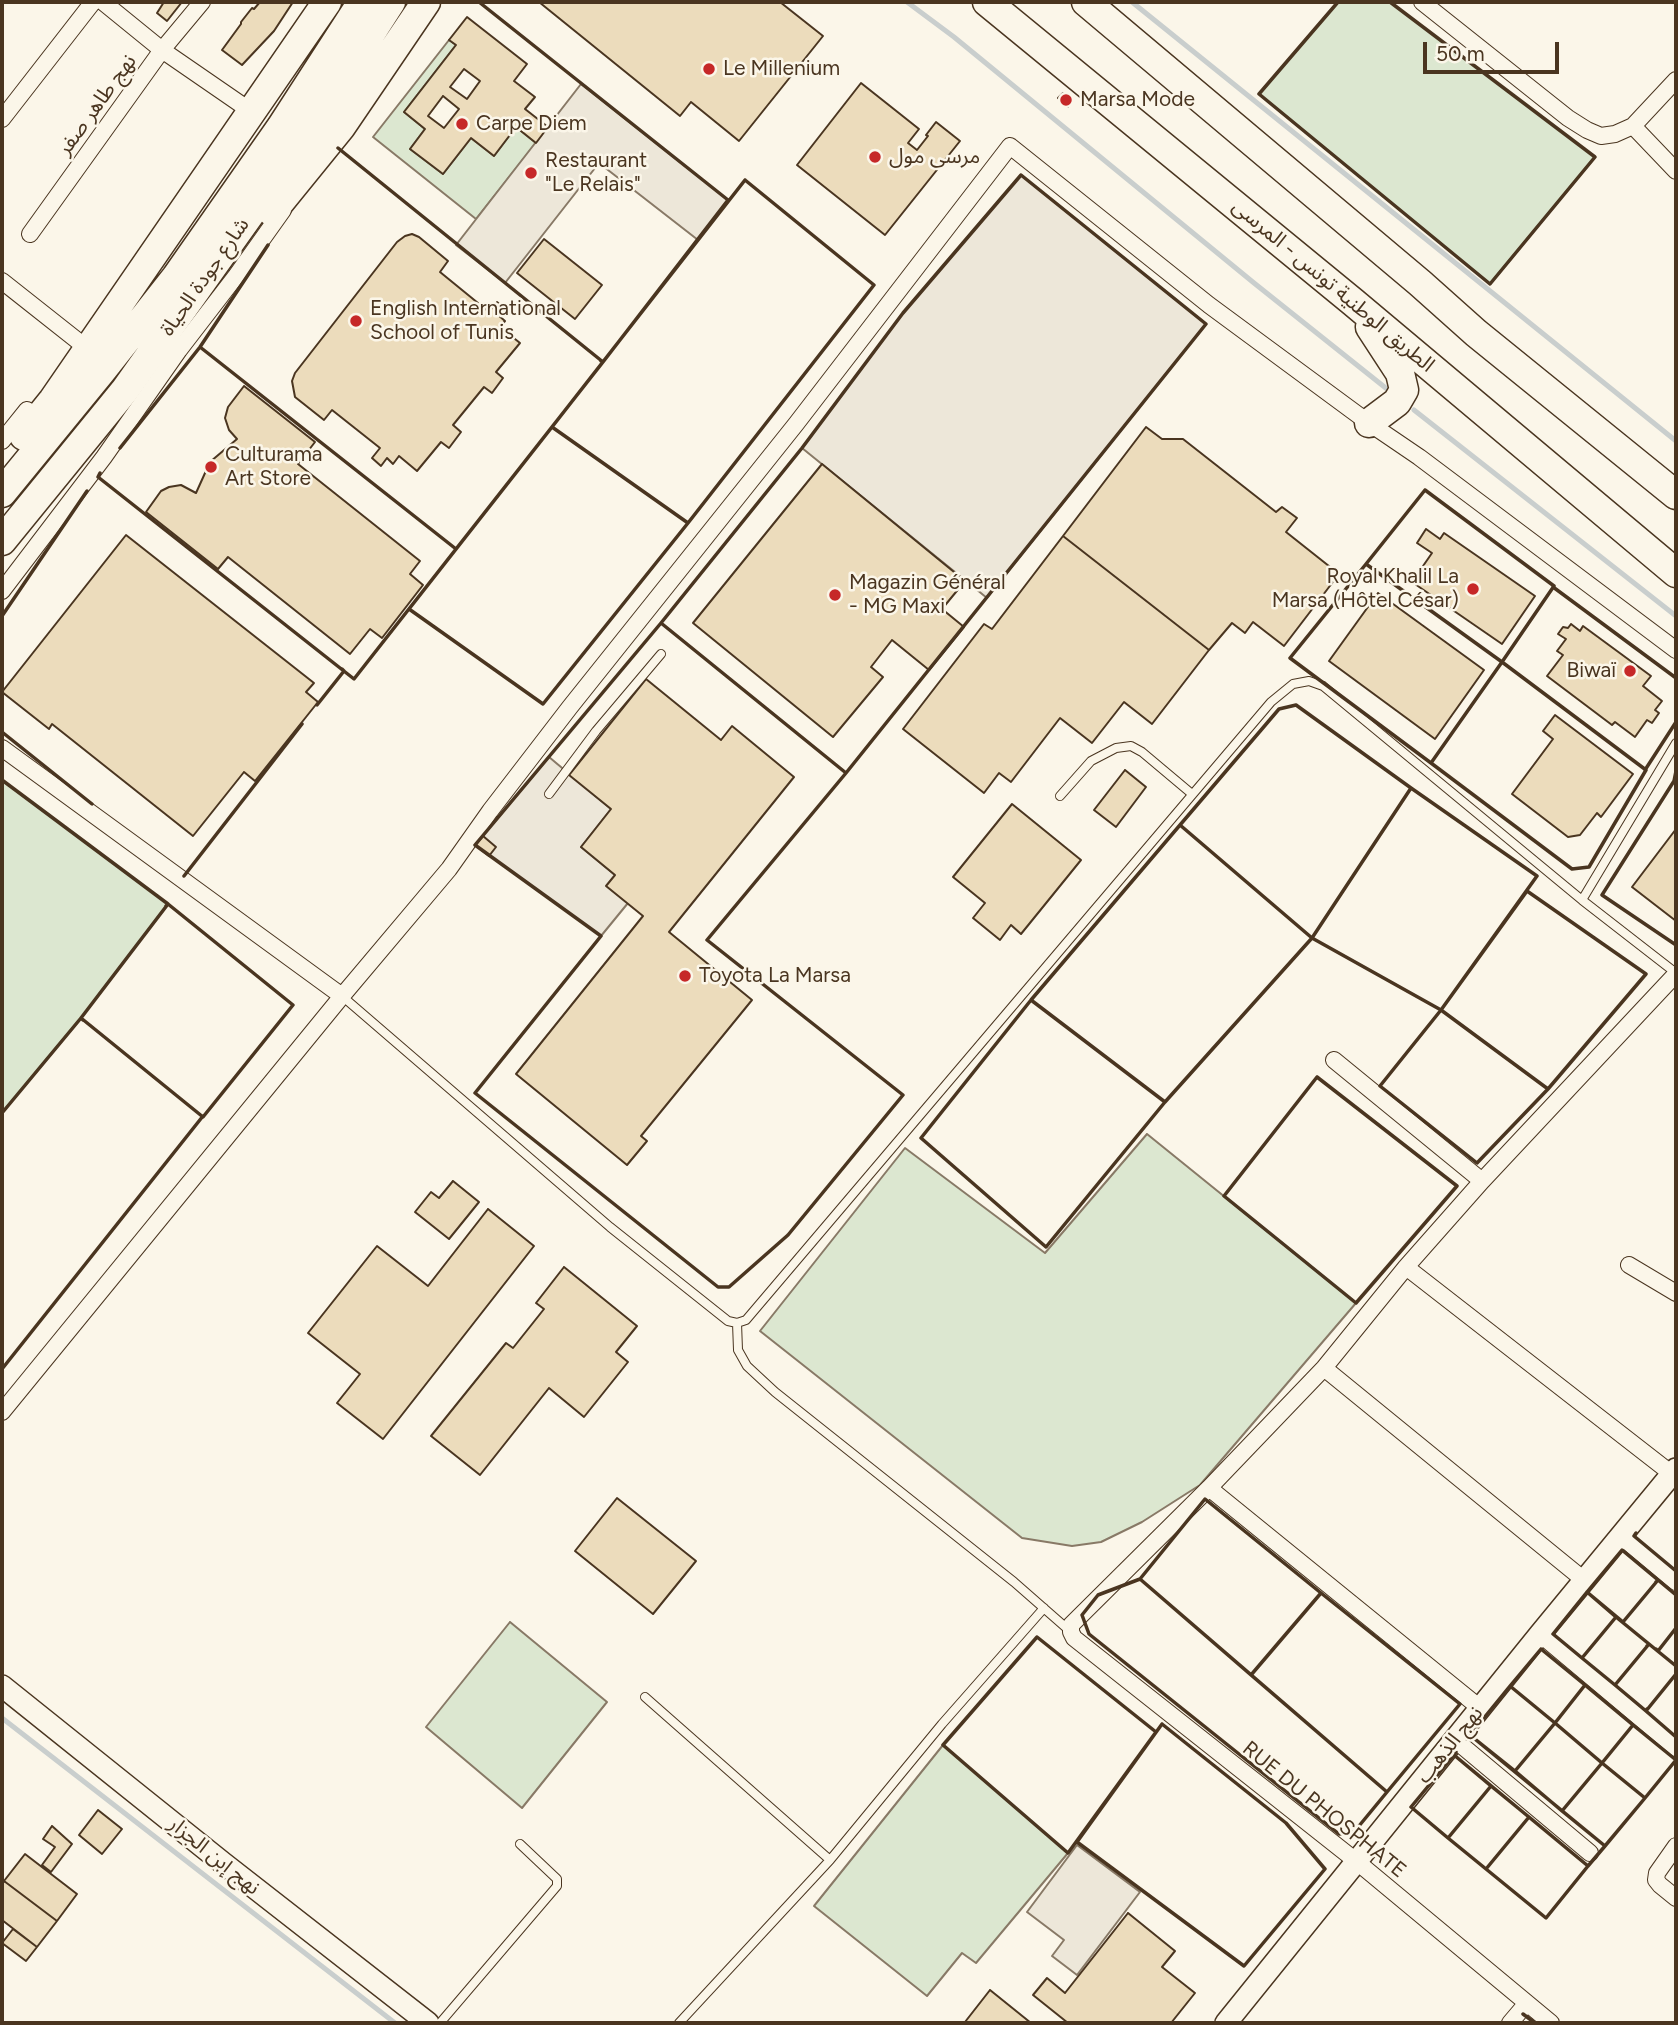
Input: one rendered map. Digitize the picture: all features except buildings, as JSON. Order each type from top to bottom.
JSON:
[{"type":"highway","points":[[2,463],[53,400],[86,347],[116,308],[327,2]]},
{"type":"highway","name":"شارع جودة الحياة","points":[[2,493],[176,277],[281,128],[362,2]]},
{"type":"highway","name":"شارع جودة الحياة","points":[[2,541],[125,390],[298,147],[391,2]]},
{"type":"highway","points":[[125,390],[320,154],[426,2]]},
{"type":"highway","name":"الطريق الوطنية تونس - المرسى","points":[[987,2],[1353,302],[1676,573]]},
{"type":"highway","points":[[1086,2],[1476,333],[1676,495]]},
{"type":"highway","points":[[1353,302],[1404,383],[1401,398],[1369,423]]},
{"type":"street","points":[[2,119],[93,2]]},
{"type":"street","points":[[103,2],[162,50],[252,112]]},
{"type":"street","name":"نهج طاهر صفر","points":[[30,234],[162,50],[202,2]]},
{"type":"street","points":[[1422,2],[1568,118],[1601,136],[1615,134],[1633,126],[1676,80]]},
{"type":"street","points":[[1633,126],[1676,171]]},
{"type":"street","points":[[2,1412],[449,869],[570,708],[796,424],[1010,146],[1209,305],[1419,457],[1676,650]]},
{"type":"street","points":[[2,591],[104,457],[179,350],[280,216],[320,154]]},
{"type":"street","points":[[2,281],[86,347],[2,441]]},
{"type":"street","points":[[2,748],[342,996]]},
{"type":"street","points":[[1071,1632],[1071,1625],[1075,1620],[1209,1488],[1324,1368],[1406,1267],[1482,1181],[1676,973]]},
{"type":"street","points":[[1334,1060],[1482,1181]]},
{"type":"street","points":[[1629,1265],[1676,1293]]},
{"type":"street","points":[[1406,1267],[1674,1471]]},
{"type":"street","points":[[1324,1368],[1584,1580]]},
{"type":"street","name":"نهج الذهب","points":[[1226,2023],[1674,1471]]},
{"type":"street","points":[[1209,1488],[1480,1708]]},
{"type":"street","points":[[1622,1536],[1676,1582]]},
{"type":"street","name":"RUE DU PHOSPHATE","points":[[1071,1632],[1074,1638],[1356,1861],[1551,2023]]},
{"type":"street","points":[[1540,1634],[1676,1748]]},
{"type":"street","name":"نهج إبن الجزار","points":[[2,1686],[428,2023]]},
{"type":"street","points":[[1454,1739],[1590,1853]]},
{"type":"street","points":[[1676,1846],[1657,1873],[1656,1880],[1676,1898]]},
{"type":"street","points":[[1510,2023],[1527,2003]]},
{"type":"lane","points":[[549,794],[596,731],[661,654]]},
{"type":"lane","points":[[342,996],[610,1227],[728,1321],[737,1323],[746,1320],[1271,702],[1293,684],[1310,681],[1323,686],[1582,900],[1676,973]]},
{"type":"lane","points":[[1582,900],[1676,743]]},
{"type":"lane","points":[[1060,796],[1091,761],[1116,748],[1131,746],[1192,794]]},
{"type":"lane","points":[[737,1323],[738,1350],[747,1366],[775,1392],[1014,1582],[1071,1632]]},
{"type":"lane","points":[[679,2023],[830,1860],[942,1724],[1044,1608]]},
{"type":"lane","points":[[645,1697],[830,1860]]},
{"type":"lane","points":[[440,2023],[557,1886],[557,1878],[520,1844]]},
{"type":"green space","points":[[1338,2],[1390,2],[1595,157],[1490,284],[1259,94]]},
{"type":"green space","points":[[449,40],[456,45],[404,112],[425,129],[410,149],[443,174],[471,138],[494,156],[516,127],[536,143],[476,219],[373,137]]},
{"type":"green space","points":[[2,780],[168,904],[81,1018],[2,1113]]},
{"type":"green space","points":[[1147,1134],[1356,1303],[1200,1485],[1142,1522],[1101,1542],[1072,1546],[1022,1538],[760,1331],[905,1148],[1045,1253]]},
{"type":"green space","points":[[510,1622],[607,1702],[522,1808],[426,1727]]},
{"type":"green space","points":[[943,1745],[1068,1853],[976,1963],[962,1953],[927,1996],[814,1906]]},
{"type":"shaded area","points":[[581,84],[728,200],[698,240],[599,163],[505,283],[456,245]]},
{"type":"shaded area","points":[[1021,175],[1206,324],[987,598],[802,448],[903,313]]},
{"type":"shaded area","points":[[549,757],[611,809],[581,847],[615,875],[628,903],[601,936],[475,845]]},
{"type":"shaded area","points":[[1077,1845],[1140,1892],[1077,1975],[1052,1956],[1064,1940],[1027,1912]]},
{"type":"waterway","points":[[907,2],[954,37],[1392,393]]},
{"type":"waterway","points":[[1132,2],[1676,441]]},
{"type":"waterway","points":[[1414,410],[1676,616]]},
{"type":"waterway","points":[[2,1718],[395,2023]]},
{"type":"wall","points":[[479,2],[728,200],[603,362],[601,361]]},
{"type":"wall","points":[[1338,2],[1259,94],[1490,284],[1595,157],[1390,2]]},
{"type":"wall","points":[[200,347],[456,549],[603,362],[338,148]]},
{"type":"wall","points":[[1021,175],[1206,324],[846,773],[661,623],[802,448],[903,313],[1021,175]]},
{"type":"wall","points":[[745,180],[874,285],[688,523],[552,427],[745,180]]},
{"type":"wall","points":[[120,448],[200,347],[268,245]]},
{"type":"wall","points":[[100,473],[98,477],[354,679],[456,549],[200,347]]},
{"type":"wall","points":[[552,427],[688,523],[543,704],[409,609],[552,427]]},
{"type":"wall","points":[[1425,490],[1554,586],[1502,662],[1366,564],[1425,490]]},
{"type":"wall","points":[[2,616],[87,491]]},
{"type":"wall","points":[[1366,564],[1502,662],[1431,763],[1290,658],[1366,564]]},
{"type":"wall","points":[[1553,587],[1676,678]]},
{"type":"wall","points":[[661,623],[846,773],[707,940],[903,1095],[788,1235],[729,1287],[718,1287],[475,1093],[601,936],[475,845],[661,623]]},
{"type":"wall","points":[[1502,662],[1646,770],[1589,867],[1572,869],[1431,763],[1502,662]]},
{"type":"wall","points":[[317,705],[344,671],[342,669]]},
{"type":"wall","points":[[1296,705],[1411,788],[1312,938],[1180,825],[1279,709],[1296,705]]},
{"type":"wall","points":[[1645,770],[1676,722]]},
{"type":"wall","points":[[184,876],[302,724]]},
{"type":"wall","points":[[2,732],[92,804]]},
{"type":"wall","points":[[1676,771],[1674,781],[1602,895],[1676,945]]},
{"type":"wall","points":[[2,780],[168,904],[166,906]]},
{"type":"wall","points":[[1411,788],[1537,876],[1441,1010],[1312,938],[1411,788]]},
{"type":"wall","points":[[1180,825],[1312,938],[1165,1102],[1031,1000],[1180,825]]},
{"type":"wall","points":[[1548,1089],[1441,1010],[1380,1086],[1477,1163],[1548,1089],[1646,974],[1527,891],[1441,1010],[1548,1089]]},
{"type":"wall","points":[[168,904],[293,1005],[203,1117],[81,1018],[168,904]]},
{"type":"wall","points":[[1031,1000],[1165,1102],[1046,1247],[921,1138],[1031,1000]]},
{"type":"wall","points":[[2,1113],[81,1018],[83,1020]]},
{"type":"wall","points":[[1317,1077],[1457,1186],[1356,1303],[1224,1196],[1317,1077]]},
{"type":"wall","points":[[2,1369],[203,1116]]},
{"type":"wall","points":[[1205,1499],[1321,1593],[1251,1675],[1140,1579],[1205,1499]]},
{"type":"wall","points":[[1636,1533],[1634,1536],[1676,1571]]},
{"type":"wall","points":[[1622,1550],[1658,1580],[1623,1622],[1587,1592],[1622,1550]]},
{"type":"wall","points":[[1140,1579],[1387,1792],[1354,1832],[1339,1834],[1089,1634],[1082,1615],[1098,1595],[1140,1579]]},
{"type":"wall","points":[[1656,1582],[1658,1580],[1676,1595]]},
{"type":"wall","points":[[1587,1592],[1616,1617],[1582,1658],[1553,1634],[1587,1592]]},
{"type":"wall","points":[[1321,1593],[1460,1704],[1387,1792],[1251,1675],[1321,1593]]},
{"type":"wall","points":[[1616,1617],[1649,1644],[1615,1685],[1582,1658],[1616,1617]]},
{"type":"wall","points":[[1656,1649],[1658,1651],[1676,1628]]},
{"type":"wall","points":[[1037,1637],[1156,1732],[1068,1853],[943,1745],[1037,1637]]},
{"type":"wall","points":[[1647,1646],[1649,1644],[1676,1666]]},
{"type":"wall","points":[[1541,1649],[1585,1685],[1555,1723],[1510,1686],[1541,1649]]},
{"type":"wall","points":[[1616,1684],[1646,1711],[1676,1674]]},
{"type":"wall","points":[[1585,1685],[1633,1725],[1602,1763],[1555,1723],[1585,1685]]},
{"type":"wall","points":[[1510,1686],[1555,1723],[1515,1771],[1470,1735],[1510,1686]]},
{"type":"wall","points":[[1647,1709],[1646,1711],[1676,1737]]},
{"type":"wall","points":[[1555,1723],[1602,1763],[1562,1811],[1515,1771],[1555,1723]]},
{"type":"wall","points":[[1162,1724],[1286,1823],[1325,1869],[1244,1966],[1077,1842],[1162,1724]]},
{"type":"wall","points":[[1633,1725],[1676,1760],[1645,1798],[1602,1763],[1633,1725]]},
{"type":"wall","points":[[1467,1739],[1470,1735],[1605,1846]]},
{"type":"wall","points":[[1456,1752],[1454,1755],[1588,1866],[1605,1846],[1645,1798],[1602,1763],[1562,1811],[1605,1846]]},
{"type":"wall","points":[[1454,1755],[1491,1786],[1448,1838],[1411,1807],[1454,1755]]},
{"type":"wall","points":[[1491,1786],[1529,1817],[1486,1869],[1448,1838],[1491,1786]]},
{"type":"wall","points":[[1529,1817],[1588,1866],[1546,1918],[1486,1869],[1529,1817]]},
{"type":"wall","points":[[1523,2014],[1535,2023]]},
{"type":"place","name":"Le Millenium","points":[[709,69]]},
{"type":"place","name":"Marsa Mode","points":[[1066,100]]},
{"type":"place","name":"Carpe Diem","points":[[462,124]]},
{"type":"place","name":"مرسى مول","points":[[875,157]]},
{"type":"place","name":"Restaurant \"Le Relais\"","points":[[531,173]]},
{"type":"place","name":"English International School of Tunis","points":[[356,321]]},
{"type":"place","name":"Culturama Art Store","points":[[211,467]]},
{"type":"place","name":"Royal Khalil La Marsa (Hôtel César)","points":[[1473,589]]},
{"type":"place","name":"Magazin Général - MG Maxi","points":[[835,595]]},
{"type":"place","name":"Biwaï","points":[[1630,671]]},
{"type":"place","name":"Toyota La Marsa","points":[[685,976]]}]
